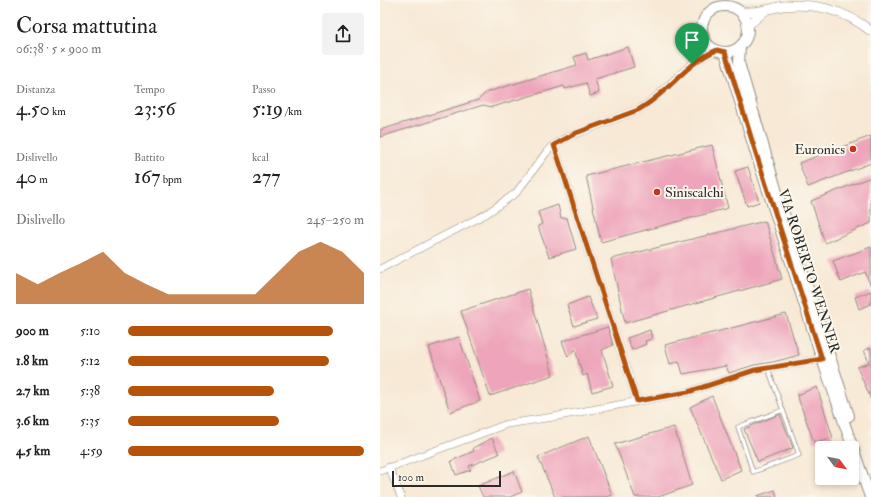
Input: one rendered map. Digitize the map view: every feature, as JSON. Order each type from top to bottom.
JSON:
[{"type":"main road","points":[[709,0],[717,6],[729,7],[740,12],[744,17],[747,26],[745,39],[740,46],[733,50],[721,51],[707,44],[703,36],[703,24],[706,17],[717,6]]},
{"type":"main road","name":"VIA ROBERTO WENNER","points":[[740,46],[739,63],[776,189],[852,426],[871,479]]},
{"type":"main road","name":"VIA ROBERTO WENNER","points":[[721,51],[754,147],[822,359],[870,497]]},
{"type":"street","points":[[740,12],[790,6],[821,6],[843,14],[871,31]]},
{"type":"street","points":[[747,26],[766,10]]},
{"type":"street","points":[[692,64],[700,50],[703,36]]},
{"type":"street","points":[[380,269],[486,214],[516,193],[546,153],[554,145],[567,137],[638,110],[649,104],[692,64],[704,56],[721,51]]},
{"type":"street","points":[[554,145],[637,401]]},
{"type":"street","points":[[380,471],[507,424],[688,392],[755,370],[822,359]]},
{"type":"street","points":[[389,467],[401,497]]},
{"type":"lane","points":[[768,368],[783,410],[799,455],[753,472],[738,427],[783,410]]},
{"type":"building","points":[[628,47],[634,67],[595,79],[599,93],[590,96],[586,83],[565,89],[564,86],[492,107],[483,105],[380,137],[380,130],[478,100],[487,92],[577,65],[574,57],[586,53],[588,60]]},
{"type":"building","name":"Euronics","points":[[871,136],[871,163],[808,187],[799,163]]},
{"type":"building","name":"Siniscalchi","points":[[712,145],[728,208],[601,242],[586,176]]},
{"type":"building","points":[[748,167],[759,202],[747,206],[735,171]]},
{"type":"building","points":[[871,177],[871,223],[825,243],[811,201]]},
{"type":"building","points":[[558,205],[561,218],[567,218],[576,249],[549,257],[538,226],[542,224],[538,212]]},
{"type":"building","points":[[765,221],[782,279],[625,323],[611,259]]},
{"type":"building","points":[[871,247],[871,286],[865,272],[841,282],[833,261]]},
{"type":"building","points":[[528,289],[553,375],[490,396],[461,311]]},
{"type":"building","points":[[871,291],[871,304],[859,309],[855,297]]},
{"type":"building","points":[[588,297],[597,319],[574,326],[567,305]]},
{"type":"building","points":[[786,314],[799,355],[754,365],[729,373],[726,366],[683,374],[679,361],[670,364],[665,345]]},
{"type":"building","points":[[608,327],[613,345],[602,350],[613,386],[592,392],[587,374],[583,376],[575,349],[568,357],[562,341]]},
{"type":"building","points":[[650,330],[652,339],[645,341],[646,344],[632,350],[627,338]]},
{"type":"building","points":[[459,337],[480,401],[450,412],[429,347]]},
{"type":"building","points":[[871,348],[871,399],[857,367],[869,363],[864,350]]},
{"type":"building","points":[[817,387],[833,438],[814,442],[797,395]]},
{"type":"building","points":[[712,396],[741,470],[721,479],[690,407]]},
{"type":"building","points":[[780,414],[793,448],[758,462],[744,429]]},
{"type":"building","points":[[674,427],[692,485],[658,497],[635,497],[615,444]]},
{"type":"building","points":[[589,436],[612,495],[606,497],[555,497],[538,457]]},
{"type":"building","points":[[492,438],[499,454],[469,466],[471,470],[456,475],[451,461],[474,451],[473,448]]},
{"type":"building","points":[[514,471],[522,492],[510,497],[483,497],[478,486]]},
{"type":"building","points":[[775,490],[777,497],[757,496]]},
{"type":"place","name":"Euronics","points":[[853,149]]},
{"type":"place","name":"Siniscalchi","points":[[657,192]]},
{"type":"route","points":[[717,50],[725,52],[822,359],[755,370],[688,392],[637,401],[554,145],[576,133],[638,110],[649,104],[692,64],[717,50]]}]
